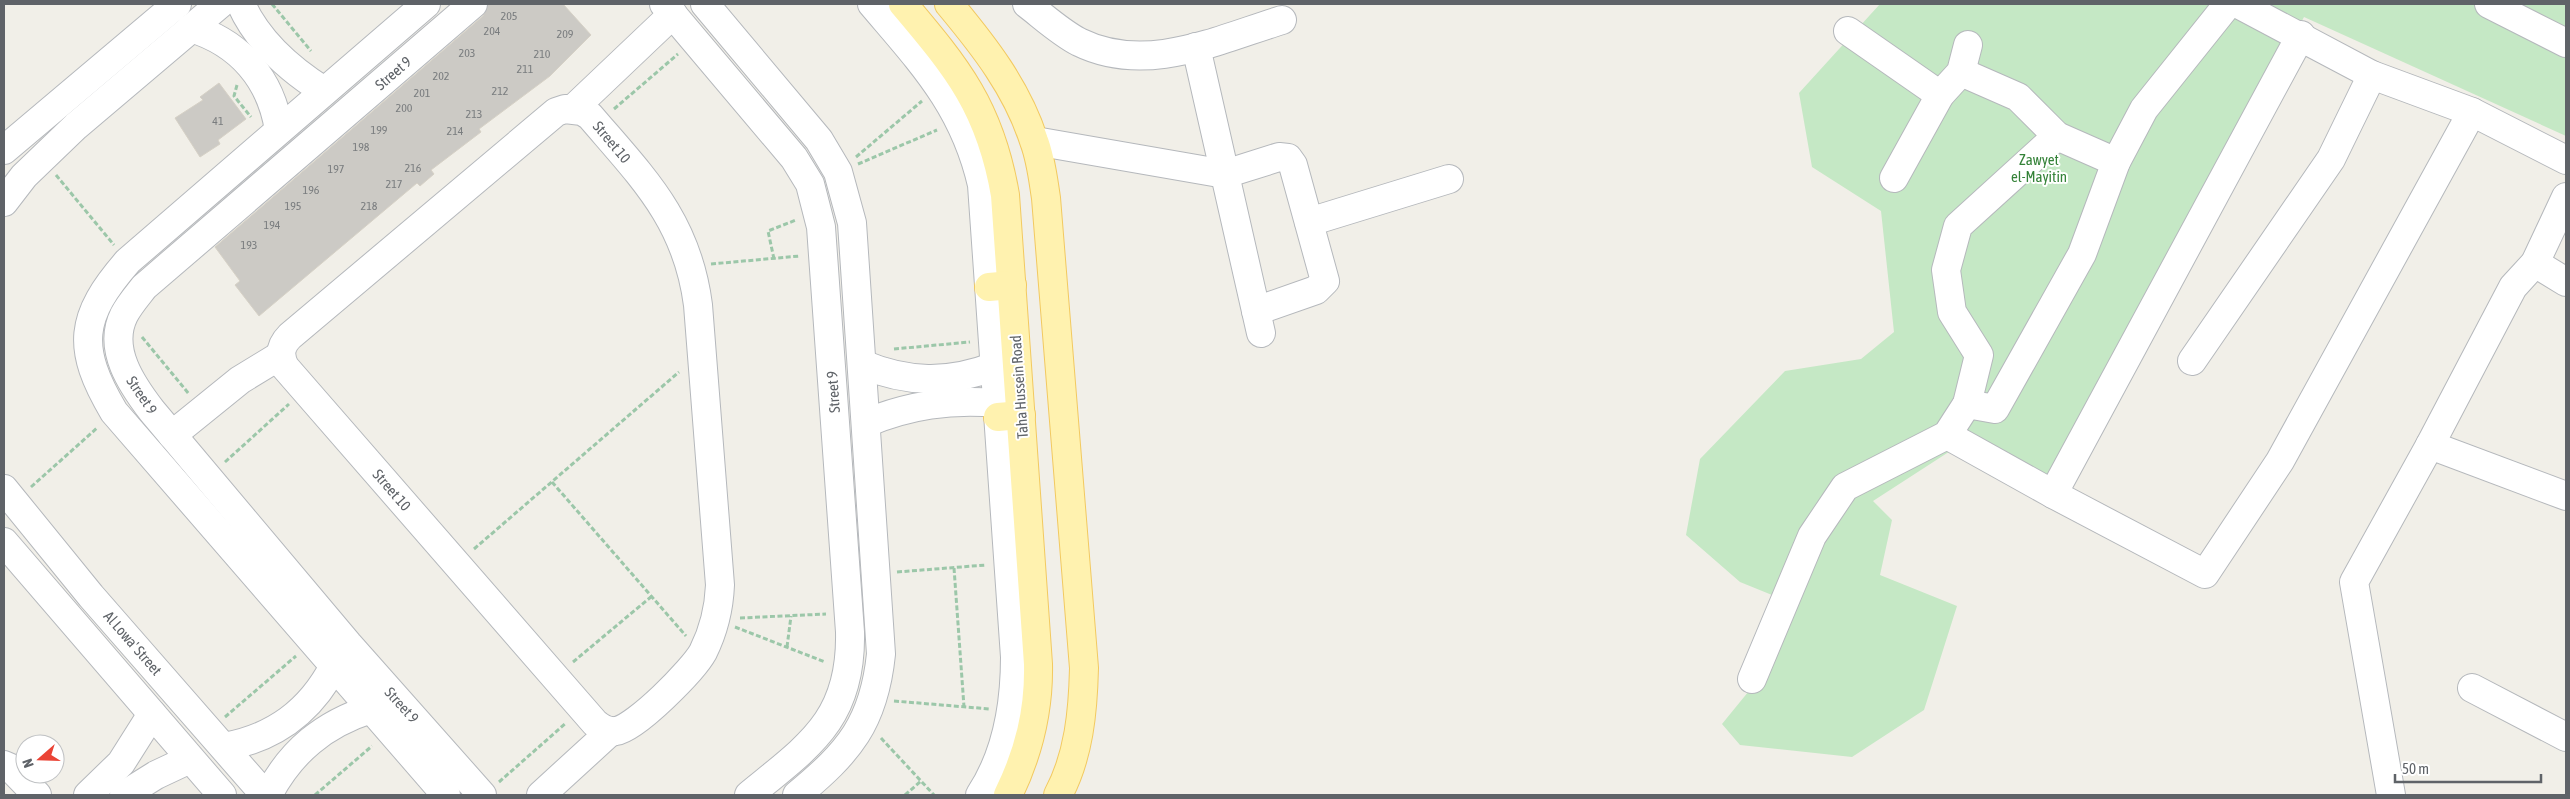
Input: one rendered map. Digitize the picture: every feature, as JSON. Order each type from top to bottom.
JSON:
[{"type":"main road","name":"Taha Hussein Road","points":[[903,4],[962,77],[990,133],[1006,195],[1001,286],[1006,412],[1038,687],[1033,732],[1024,761],[1008,795]]},
{"type":"main road","points":[[949,4],[985,46],[1004,74],[1035,141],[1046,198],[1084,668],[1083,708],[1076,748],[1058,795]]},
{"type":"street","points":[[4,150],[177,4]]},
{"type":"street","points":[[4,202],[42,158],[111,95],[220,4]]},
{"type":"street","points":[[241,4],[256,30],[269,47],[292,69],[324,91]]},
{"type":"street","name":"Street 9","points":[[426,4],[128,261],[96,302],[89,324],[88,348],[92,368],[100,389],[121,422],[446,795]]},
{"type":"street","name":"Street 9","points":[[473,4],[144,287],[124,316],[119,329],[122,360],[136,391],[152,411],[348,644],[490,789]]},
{"type":"street","name":"Street 9","points":[[705,4],[819,140],[838,172],[852,224],[881,654],[869,710],[839,757],[797,795]]},
{"type":"street","points":[[872,4],[940,86],[961,120],[976,160],[1001,286],[993,340],[994,366],[1006,412],[1008,563],[1015,657],[1011,711],[1002,748],[980,795]]},
{"type":"street","points":[[1027,4],[1059,30],[1080,42],[1102,51],[1126,56],[1173,54],[1282,20]]},
{"type":"street","points":[[1967,404],[1995,410],[2082,254],[2116,162],[2144,109],[2228,4]]},
{"type":"street","points":[[2238,4],[2301,35],[2372,74],[2472,112],[2566,160]]},
{"type":"street","points":[[2489,4],[2566,43]]},
{"type":"street","points":[[172,435],[240,380],[281,355],[285,341],[320,310],[556,112],[573,109],[668,9]]},
{"type":"street","name":"Street 9","points":[[668,9],[803,171],[819,213],[851,653],[848,672],[837,708],[828,722],[802,752],[749,795]]},
{"type":"street","points":[[191,28],[220,39],[244,57],[255,70],[271,97],[279,130]]},
{"type":"street","points":[[1848,31],[1940,95]]},
{"type":"street","points":[[2053,494],[2301,35]]},
{"type":"street","points":[[1894,178],[1940,95],[1961,72],[1968,45]]},
{"type":"street","points":[[1035,141],[1225,174],[1279,157],[1288,158],[1293,165],[1324,273],[1323,285],[1316,290],[1258,322],[1225,174],[1196,46]]},
{"type":"street","points":[[1961,72],[2018,97],[2057,136],[2116,162]]},
{"type":"street","points":[[2192,361],[2331,159],[2372,74]]},
{"type":"street","points":[[752,108],[775,87]]},
{"type":"street","name":"Street 10","points":[[281,355],[285,367],[600,727],[611,731],[628,725],[678,684],[702,654],[716,620],[720,585],[698,305],[691,266],[684,244],[662,203],[590,116],[573,109]]},
{"type":"street","points":[[1947,435],[2053,494],[2206,574],[2280,462],[2472,112]]},
{"type":"street","points":[[1752,679],[1812,536],[1845,487],[1947,435],[1967,404],[1979,355],[1952,312],[1946,270],[1958,226],[2057,136]]},
{"type":"street","points":[[1309,222],[1449,179]]},
{"type":"street","points":[[2391,795],[2354,582],[2430,445],[2512,287],[2535,263],[2566,197]]},
{"type":"street","points":[[2535,263],[2566,282]]},
{"type":"street","points":[[861,358],[889,374],[918,380],[957,378],[994,366]]},
{"type":"street","points":[[866,423],[894,412],[952,401],[1006,412]]},
{"type":"street","points":[[121,422],[152,411]]},
{"type":"street","points":[[2430,445],[2566,496]]},
{"type":"street","name":"Al Lowa' Street","points":[[9,496],[91,596],[266,795]]},
{"type":"street","points":[[842,515],[872,513]]},
{"type":"street","points":[[4,542],[222,795]]},
{"type":"street","points":[[68,617],[91,596]]},
{"type":"street","points":[[216,739],[258,739],[290,722],[315,697],[334,666]]},
{"type":"street","points":[[2472,688],[2564,731]]},
{"type":"street","points":[[266,795],[285,766],[308,741],[338,721],[371,709]]},
{"type":"street","points":[[88,795],[121,763],[152,714]]},
{"type":"street","points":[[541,795],[611,731]]},
{"type":"street","points":[[124,795],[156,775],[190,759]]},
{"type":"street","points":[[4,765],[11,768],[37,795]]},
{"type":"path","points":[[272,4],[312,53]]},
{"type":"path","points":[[597,124],[694,40]]},
{"type":"path","points":[[838,172],[940,86]]},
{"type":"path","points":[[838,172],[961,120]]},
{"type":"path","points":[[42,158],[128,261]]},
{"type":"path","points":[[774,258],[767,233],[769,229],[819,213]]},
{"type":"path","points":[[691,266],[823,254]]},
{"type":"path","points":[[124,316],[202,410]]},
{"type":"path","points":[[861,358],[993,340]]},
{"type":"path","points":[[457,564],[702,352]]},
{"type":"path","points":[[208,477],[304,389]]},
{"type":"path","points":[[9,496],[121,422]]},
{"type":"path","points":[[552,482],[702,654]]},
{"type":"path","points":[[876,574],[1008,563]]},
{"type":"path","points":[[954,568],[964,707]]},
{"type":"path","points":[[555,677],[652,596]]},
{"type":"path","points":[[716,620],[849,613]]},
{"type":"path","points":[[787,648],[792,616]]},
{"type":"path","points":[[716,620],[848,672]]},
{"type":"path","points":[[216,739],[312,642]]},
{"type":"path","points":[[869,710],[964,707],[1011,711]]},
{"type":"path","points":[[490,789],[583,709]]},
{"type":"path","points":[[869,710],[921,781],[934,795]]},
{"type":"path","points":[[315,795],[390,731]]},
{"type":"path","points":[[905,795],[921,781]]},
{"type":"green space","name":"Zawyet el-Mayitin","points":[[1880,4],[2566,4],[2566,136],[2304,17],[2052,491],[1975,435],[1873,501],[1892,520],[1880,575],[1957,606],[1924,710],[1852,757],[1740,745],[1722,724],[1753,686],[1782,599],[1740,582],[1686,535],[1700,459],[1785,371],[1861,359],[1894,332],[1881,211],[1812,167],[1799,93]]},
{"type":"building","points":[[488,4],[563,4],[591,35],[550,76],[479,129],[481,132],[431,170],[434,174],[420,186],[417,183],[259,316],[235,285],[240,281],[215,247],[483,16]]},
{"type":"building","points":[[219,83],[246,119],[218,140],[220,144],[200,157],[175,118],[203,100],[200,97]]}]
